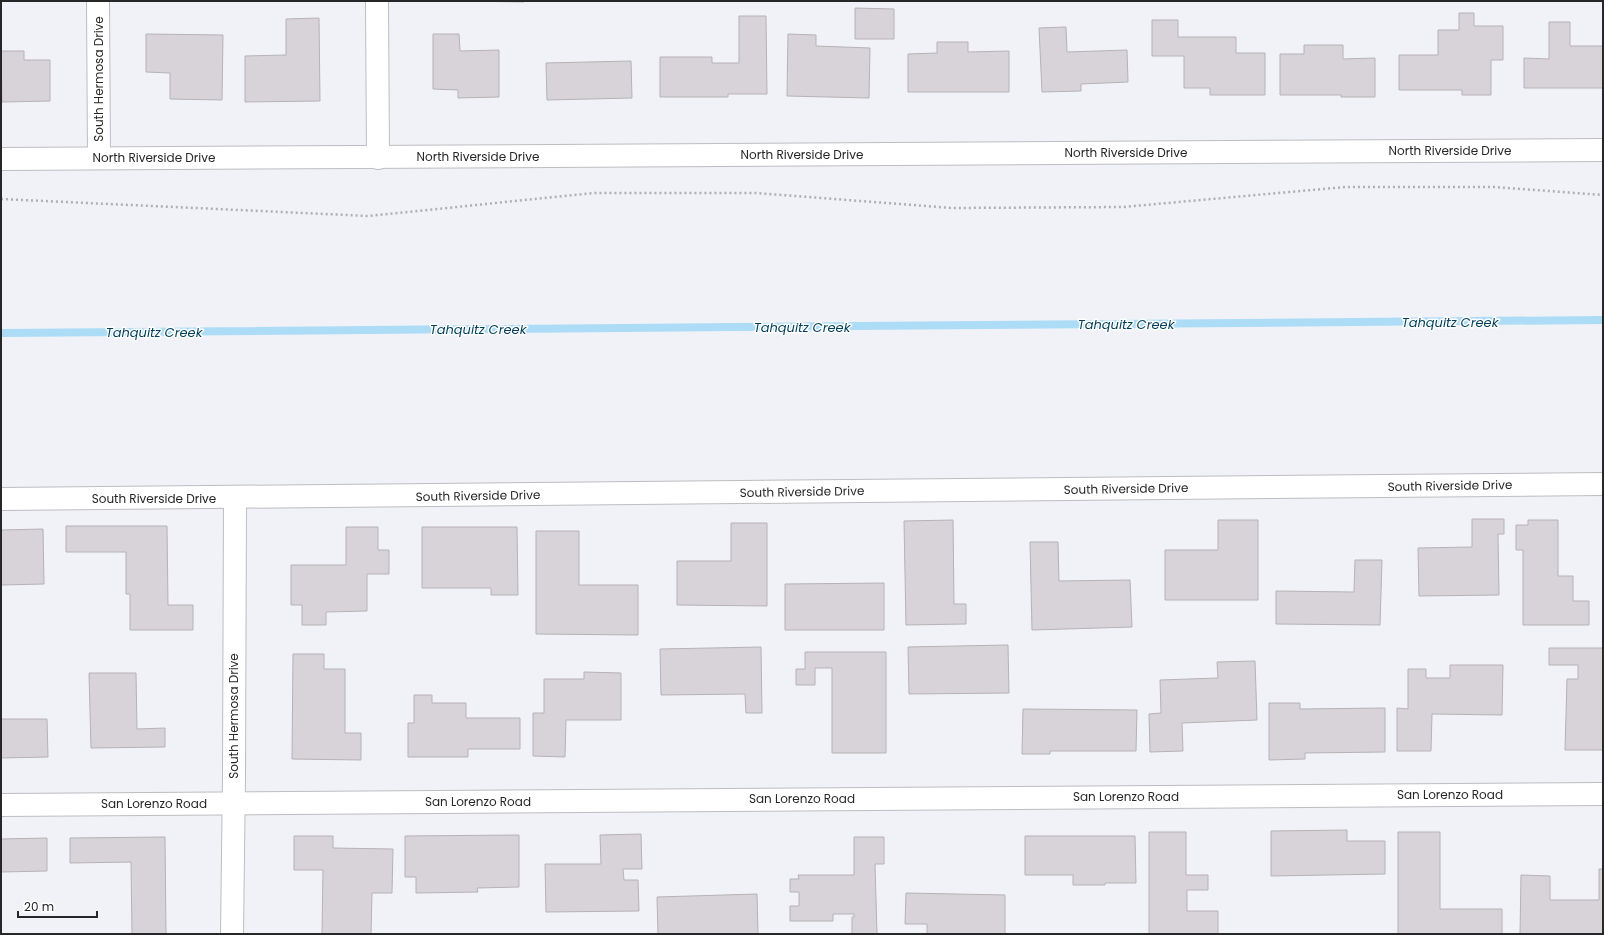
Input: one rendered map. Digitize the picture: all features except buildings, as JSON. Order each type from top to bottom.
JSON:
[{"type":"street","name":"South Hermosa Drive","points":[[98,1],[99,158]]},
{"type":"street","points":[[377,1],[378,158]]},
{"type":"street","name":"North Riverside Drive","points":[[1,159],[1603,150]]},
{"type":"street","name":"South Riverside Drive","points":[[1,499],[1603,484]]},
{"type":"street","name":"South Hermosa Drive","points":[[232,934],[235,498]]},
{"type":"street","name":"San Lorenzo Road","points":[[1,805],[1603,794]]},
{"type":"path","points":[[1,199],[368,216],[594,193],[756,193],[952,208],[1123,207],[1345,187],[1494,187],[1603,195]]},
{"type":"waterway","name":"Tahquitz Creek","points":[[1,333],[1603,320]]}]
